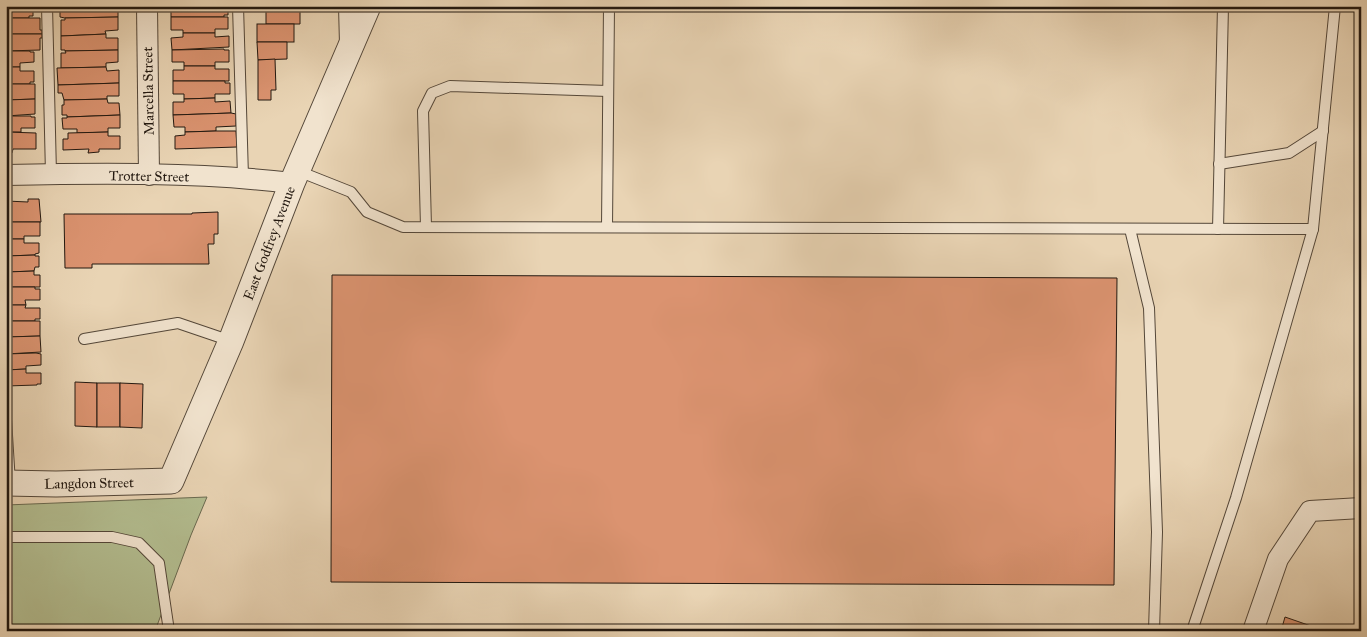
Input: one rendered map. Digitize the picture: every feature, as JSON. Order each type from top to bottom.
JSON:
[{"type":"street","name":"Marcella Street","points":[[147,6],[149,175]]},
{"type":"street","points":[[349,6],[350,46]]},
{"type":"street","name":"East Godfrey Avenue","points":[[171,481],[230,342],[294,177],[368,6]]},
{"type":"street","name":"Trotter Street","points":[[6,175],[294,177]]},
{"type":"street","name":"Langdon Street","points":[[8,483],[56,484],[171,481]]},
{"type":"street","points":[[1253,631],[1278,559],[1310,511],[1361,508]]},
{"type":"lane","points":[[47,6],[51,174]]},
{"type":"lane","points":[[238,6],[243,177]]},
{"type":"lane","points":[[607,228],[609,6]]},
{"type":"lane","points":[[1218,229],[1223,6]]},
{"type":"lane","points":[[1192,631],[1236,498],[1313,230],[1335,6]]},
{"type":"lane","points":[[426,227],[423,110],[432,93],[450,86],[608,91]]},
{"type":"lane","points":[[1219,164],[1289,152],[1323,131]]},
{"type":"lane","points":[[294,177],[351,192],[367,212],[403,227],[1313,230]]},
{"type":"lane","points":[[1130,229],[1150,308],[1157,532],[1154,631]]},
{"type":"lane","points":[[84,339],[178,322],[230,342]]},
{"type":"lane","points":[[6,419],[8,483]]},
{"type":"lane","points":[[6,537],[112,537],[139,543],[158,562],[169,631]]},
{"type":"green space","points":[[207,497],[155,631],[6,631],[6,505]]},
{"type":"building","points":[[6,6],[33,6],[33,16],[29,16],[29,18],[6,18]]},
{"type":"building","points":[[60,6],[118,6],[118,17],[65,18],[60,17]]},
{"type":"building","points":[[171,6],[228,6],[228,15],[224,15],[224,17],[171,17]]},
{"type":"building","points":[[266,6],[307,6],[307,11],[300,11],[300,24],[266,24]]},
{"type":"building","points":[[118,17],[118,30],[105,31],[106,34],[61,36],[61,20],[65,20],[65,18]]},
{"type":"building","points":[[171,17],[228,17],[228,29],[215,29],[215,33],[183,33],[183,30],[171,30]]},
{"type":"building","points":[[6,18],[40,18],[42,34],[6,34]]},
{"type":"building","points":[[257,24],[294,24],[294,42],[257,42]]},
{"type":"building","points":[[183,33],[215,33],[215,37],[229,36],[229,47],[172,50],[171,38],[183,37]]},
{"type":"building","points":[[6,34],[42,34],[40,50],[6,51]]},
{"type":"building","points":[[106,34],[106,38],[118,38],[118,50],[61,50],[61,36]]},
{"type":"building","points":[[257,42],[287,42],[287,59],[258,60]]},
{"type":"building","points":[[118,50],[118,62],[106,63],[106,67],[61,68],[61,53],[66,53],[65,51]]},
{"type":"building","points":[[172,50],[229,50],[229,62],[215,62],[215,66],[184,66],[184,62],[172,62]]},
{"type":"building","points":[[6,51],[34,52],[34,62],[20,63],[20,67],[6,67]]},
{"type":"building","points":[[275,59],[276,90],[271,90],[271,100],[258,100],[258,60]]},
{"type":"building","points":[[184,66],[215,66],[215,69],[229,69],[229,81],[173,81],[173,70],[184,70]]},
{"type":"building","points":[[6,67],[20,67],[20,71],[34,71],[34,82],[30,82],[30,84],[6,84]]},
{"type":"building","points":[[106,67],[107,71],[119,70],[119,83],[58,85],[57,68]]},
{"type":"building","points":[[173,81],[225,81],[225,83],[230,83],[230,94],[215,94],[215,98],[184,99],[184,94],[173,94]]},
{"type":"building","points":[[119,83],[119,96],[107,96],[107,99],[64,100],[62,93],[58,93],[58,85]]},
{"type":"building","points":[[6,84],[35,84],[35,99],[6,100]]},
{"type":"building","points":[[215,98],[215,102],[230,101],[231,113],[173,115],[173,102],[184,102],[184,99]]},
{"type":"building","points":[[35,99],[35,114],[6,116],[6,100]]},
{"type":"building","points":[[107,99],[108,103],[119,103],[120,115],[67,117],[67,115],[62,115],[64,100]]},
{"type":"building","points":[[236,114],[236,126],[216,127],[216,131],[185,132],[185,127],[174,127],[173,115]]},
{"type":"building","points":[[120,115],[120,128],[108,128],[108,132],[77,133],[77,129],[63,129],[62,118]]},
{"type":"building","points":[[6,116],[35,117],[35,128],[21,128],[21,132],[6,132]]},
{"type":"building","points":[[236,131],[237,147],[175,149],[175,136],[185,135],[185,132]]},
{"type":"building","points":[[6,132],[36,133],[36,149],[13,149],[12,153],[6,153]]},
{"type":"building","points":[[108,132],[108,136],[120,136],[120,149],[99,149],[99,152],[88,153],[89,149],[63,150],[63,139],[68,139],[68,133]]},
{"type":"building","points":[[28,199],[39,199],[41,222],[6,222],[6,201],[28,202]]},
{"type":"building","points":[[218,212],[218,234],[214,234],[214,244],[208,244],[209,264],[92,264],[92,268],[65,268],[64,214],[192,214]]},
{"type":"building","points":[[6,222],[40,222],[40,236],[24,236],[24,239],[6,239]]},
{"type":"building","points":[[6,239],[24,239],[24,243],[39,243],[39,253],[35,255],[6,256]]},
{"type":"building","points":[[6,256],[39,256],[39,267],[35,267],[34,271],[6,272]]},
{"type":"building","points":[[34,271],[34,275],[40,275],[40,287],[6,287],[6,272]]},
{"type":"building","points":[[332,275],[1117,278],[1114,585],[331,582]]},
{"type":"building","points":[[6,287],[35,287],[35,289],[40,289],[40,300],[25,300],[26,305],[6,305]]},
{"type":"building","points":[[6,305],[26,305],[25,308],[40,308],[40,319],[35,319],[35,321],[6,321]]},
{"type":"building","points":[[6,321],[40,321],[40,336],[6,337]]},
{"type":"building","points":[[40,336],[41,352],[6,354],[6,337]]},
{"type":"building","points":[[6,354],[41,354],[41,365],[26,366],[26,369],[6,370]]},
{"type":"building","points":[[26,369],[26,373],[41,373],[41,384],[6,386],[6,370]]},
{"type":"building","points":[[75,382],[97,383],[97,427],[75,426]]},
{"type":"building","points":[[97,383],[120,383],[120,427],[97,427]]},
{"type":"building","points":[[120,383],[143,384],[142,428],[120,427]]},
{"type":"building","points":[[1285,617],[1311,626],[1325,631],[1281,631]]}]
